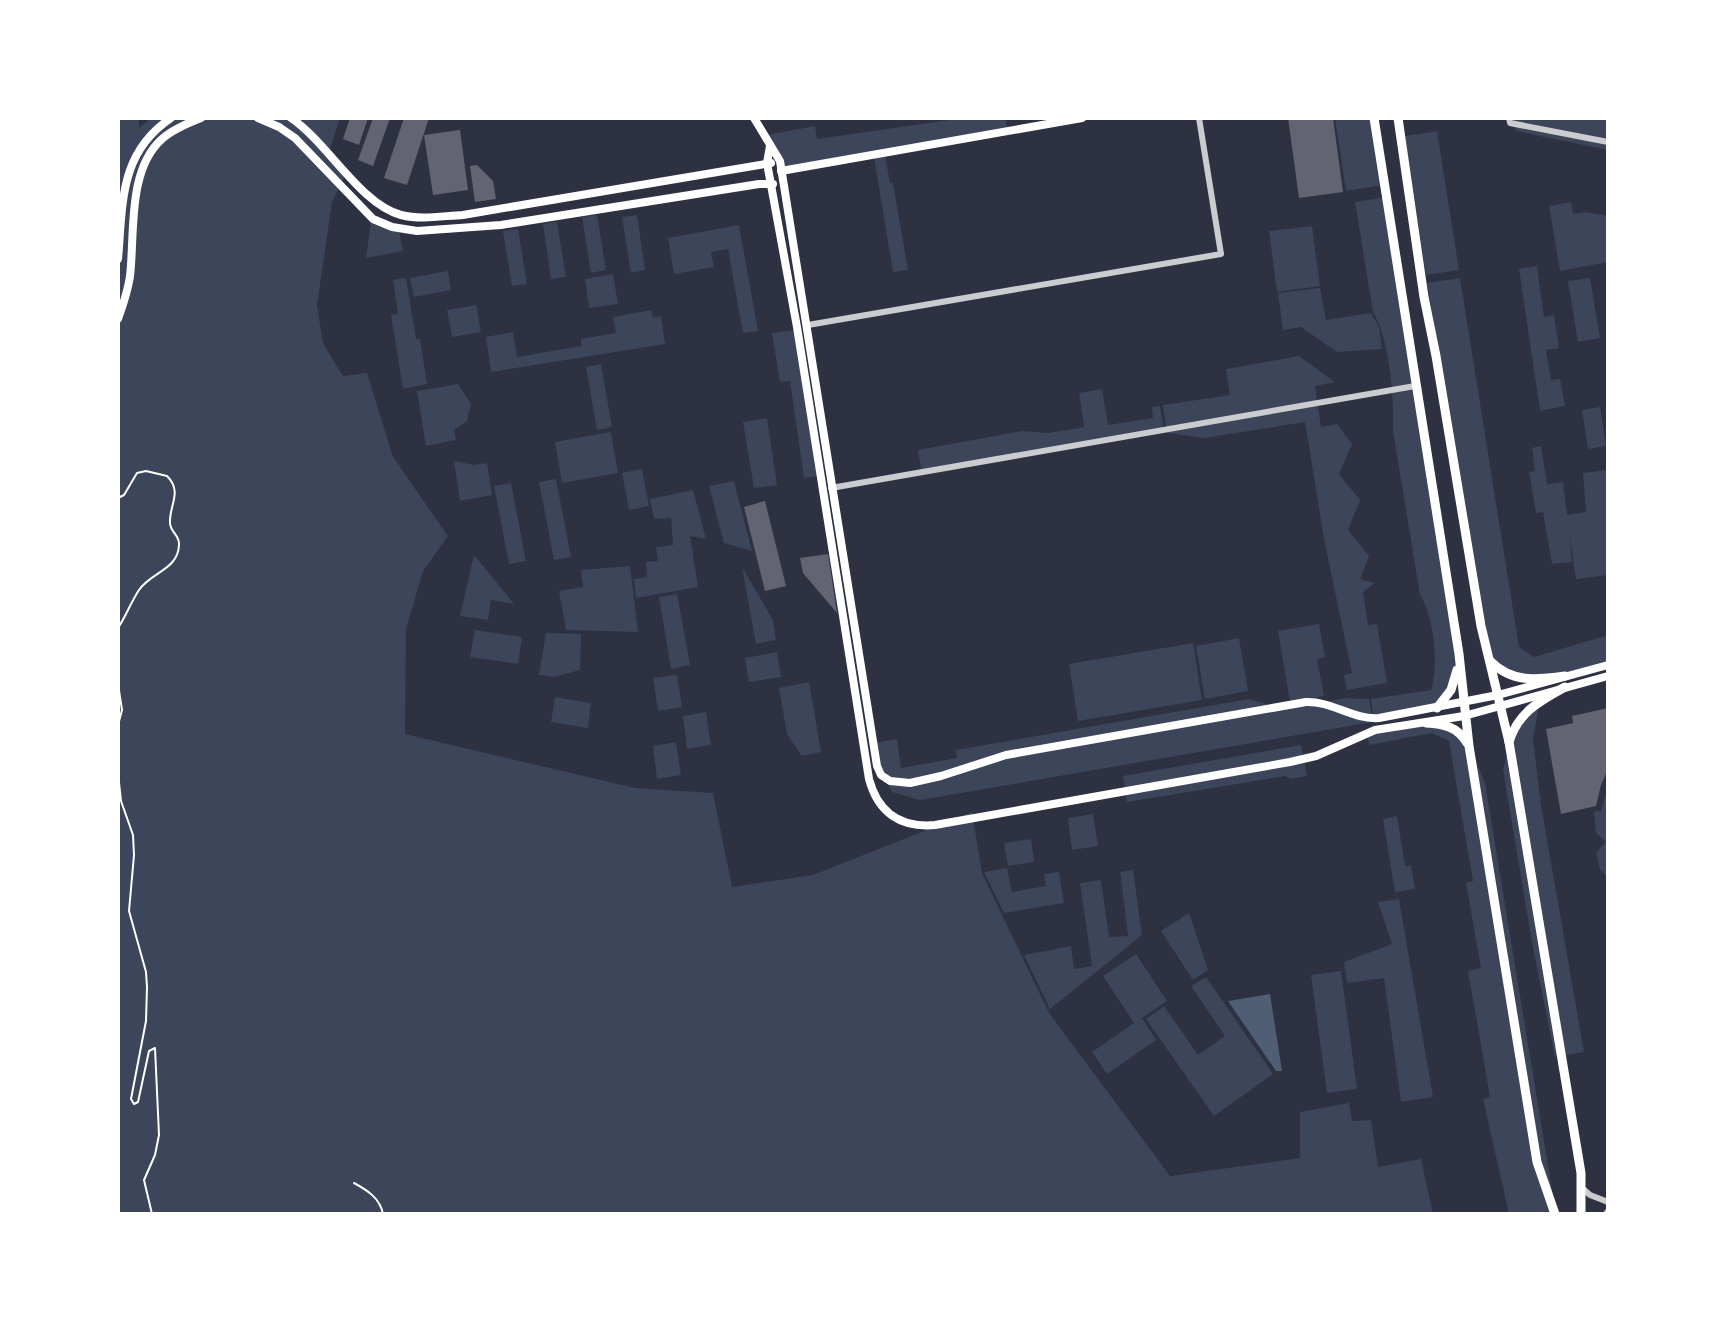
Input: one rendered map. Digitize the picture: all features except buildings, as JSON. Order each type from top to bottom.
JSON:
[{"type":"main road","points":[[118,259],[128,173],[142,143],[171,118]]},
{"type":"main road","points":[[118,319],[129,279],[137,195],[146,161],[161,140],[201,118]]},
{"type":"main road","points":[[258,118],[295,138],[373,219],[392,227],[417,231],[501,225],[773,184]]},
{"type":"main road","points":[[291,118],[314,136],[382,207],[418,217],[463,215],[767,163],[780,166],[1082,118]]},
{"type":"main road","points":[[754,118],[780,166],[877,766],[881,775],[890,781],[910,783],[927,780],[1006,755],[1302,702],[1321,703],[1370,719],[1608,676]]},
{"type":"main road","points":[[1374,118],[1459,654],[1464,716],[1537,1162],[1555,1214]]},
{"type":"main road","points":[[1398,118],[1420,275],[1481,626],[1509,742],[1581,1173],[1581,1214]]},
{"type":"main road","points":[[770,146],[767,163],[773,184],[869,779],[878,802],[888,814],[912,825],[935,825],[1297,761],[1322,754],[1371,731],[1464,716],[1500,706],[1608,665]]},
{"type":"main road","points":[[773,184],[780,166]]},
{"type":"main road","points":[[1437,708],[1451,690],[1459,654]]},
{"type":"main road","points":[[1490,660],[1505,673],[1518,678],[1565,682]]},
{"type":"main road","points":[[1509,742],[1520,718],[1565,682]]},
{"type":"main road","points":[[1426,723],[1449,726],[1469,746]]},
{"type":"street","points":[[808,325],[1221,254],[1199,118]]},
{"type":"street","points":[[1509,118],[1510,123],[1608,142]]},
{"type":"street","points":[[831,488],[1415,386]]},
{"type":"street","points":[[1581,1187],[1590,1195],[1608,1202]]},
{"type":"path","points":[[118,498],[124,495],[137,473],[146,471],[167,476],[175,487],[170,521],[171,528],[178,535],[179,545],[170,566],[139,589],[118,628]]},
{"type":"path","points":[[118,684],[122,710],[118,725]]},
{"type":"path","points":[[118,773],[121,801],[133,835],[129,911],[146,972],[148,1004],[131,1099],[134,1104],[138,1102],[149,1051],[155,1048],[159,1135],[155,1155],[144,1180],[152,1214]]},
{"type":"path","points":[[354,1183],[370,1192],[382,1206],[383,1214]]},
{"type":"shaded area","points":[[118,118],[139,118],[139,128],[151,118],[340,118],[329,152],[347,172],[332,202],[317,305],[323,343],[343,376],[367,373],[393,457],[448,536],[423,571],[406,629],[405,734],[635,788],[713,793],[732,887],[813,875],[972,812],[982,873],[1049,1013],[1170,1176],[1300,1158],[1300,1112],[1349,1103],[1352,1121],[1371,1120],[1378,1167],[1421,1159],[1433,1214],[118,1214]]},
{"type":"shaded area","points":[[963,118],[1005,118],[1007,128],[783,169],[766,135],[815,126],[817,139]]},
{"type":"shaded area","points":[[1335,118],[1372,118],[1382,185],[1346,191]]},
{"type":"shaded area","points":[[1511,118],[1608,118],[1608,150],[1516,131]]},
{"type":"shaded area","points":[[1437,131],[1459,270],[1426,275],[1405,136]]},
{"type":"shaded area","points":[[885,155],[908,270],[893,272],[874,157]]},
{"type":"shaded area","points":[[1386,197],[1460,637],[1455,676],[1435,707],[1374,722],[1371,699],[1431,690],[1435,668],[1432,628],[1420,595],[1393,431],[1392,386],[1387,353],[1373,312],[1355,202]]},
{"type":"shaded area","points":[[1571,202],[1573,214],[1586,212],[1608,216],[1608,262],[1560,271],[1549,206]]},
{"type":"shaded area","points":[[597,215],[606,270],[591,273],[582,217]]},
{"type":"shaded area","points":[[637,215],[645,270],[631,273],[622,217]]},
{"type":"shaded area","points":[[371,221],[399,231],[403,251],[366,258]]},
{"type":"shaded area","points":[[557,222],[566,277],[551,279],[543,224]]},
{"type":"shaded area","points":[[739,225],[758,331],[743,333],[728,249],[711,252],[714,267],[674,274],[668,238]]},
{"type":"shaded area","points":[[1312,226],[1320,286],[1277,292],[1269,231]]},
{"type":"shaded area","points":[[518,229],[527,284],[512,286],[503,231]]},
{"type":"shaded area","points":[[1537,266],[1544,317],[1554,315],[1559,348],[1546,350],[1551,380],[1560,379],[1565,406],[1540,411],[1519,269]]},
{"type":"shaded area","points":[[448,271],[451,290],[414,297],[410,278]]},
{"type":"shaded area","points":[[613,274],[618,304],[589,308],[585,279]]},
{"type":"shaded area","points":[[406,278],[427,384],[403,389],[391,315],[398,314],[393,280]]},
{"type":"shaded area","points":[[1460,278],[1519,647],[1534,657],[1608,635],[1608,662],[1551,675],[1523,674],[1497,663],[1484,641],[1427,283]]},
{"type":"shaded area","points":[[1590,278],[1600,338],[1578,342],[1568,281]]},
{"type":"shaded area","points":[[1320,288],[1326,320],[1371,313],[1379,327],[1382,349],[1337,352],[1301,327],[1283,330],[1278,293]]},
{"type":"shaded area","points":[[476,305],[481,332],[452,337],[447,310]]},
{"type":"shaded area","points":[[651,310],[653,318],[661,316],[665,344],[491,372],[486,337],[513,332],[517,357],[581,346],[581,339],[616,333],[613,317]]},
{"type":"shaded area","points":[[795,330],[818,476],[804,478],[790,381],[780,382],[772,333]]},
{"type":"shaded area","points":[[1299,356],[1335,382],[1315,386],[1321,427],[1337,424],[1352,444],[1339,474],[1360,500],[1348,530],[1369,556],[1360,579],[1375,583],[1363,592],[1368,625],[1377,624],[1387,683],[1347,690],[1344,675],[1352,673],[1324,539],[1305,422],[1205,438],[1167,433],[1163,405],[1230,395],[1226,369]]},
{"type":"shaded area","points":[[601,364],[612,427],[597,430],[586,367]]},
{"type":"shaded area","points":[[458,384],[471,404],[467,421],[454,430],[456,440],[426,446],[417,391]]},
{"type":"shaded area","points":[[1102,389],[1108,425],[1153,418],[1152,407],[1160,406],[1164,433],[922,474],[918,450],[1022,431],[1048,433],[1084,427],[1079,393]]},
{"type":"shaded area","points":[[1600,407],[1606,446],[1588,449],[1582,410]]},
{"type":"shaded area","points":[[767,418],[777,485],[754,488],[743,422]]},
{"type":"shaded area","points":[[611,432],[618,473],[562,483],[555,442]]},
{"type":"shaded area","points":[[1541,446],[1547,484],[1563,482],[1567,515],[1586,512],[1583,473],[1608,470],[1608,575],[1576,579],[1569,532],[1572,562],[1552,564],[1543,512],[1536,513],[1529,472],[1535,471],[1532,448]]},
{"type":"shaded area","points":[[454,461],[474,465],[487,463],[492,495],[460,501]]},
{"type":"shaded area","points":[[642,469],[649,506],[629,510],[622,473]]},
{"type":"shaded area","points":[[556,479],[571,557],[554,560],[539,482]]},
{"type":"shaded area","points":[[734,481],[752,551],[724,543],[709,486]]},
{"type":"shaded area","points":[[511,483],[526,561],[509,564],[494,486]]},
{"type":"shaded area","points":[[693,490],[706,539],[690,536],[698,587],[636,598],[634,579],[647,577],[646,562],[658,561],[656,547],[673,545],[671,518],[654,519],[650,499]]},
{"type":"shaded area","points":[[474,555],[514,604],[491,600],[488,620],[460,616]]},
{"type":"shaded area","points":[[630,566],[638,632],[566,630],[559,591],[583,587],[581,570]]},
{"type":"shaded area","points":[[742,567],[773,620],[776,640],[756,644]]},
{"type":"shaded area","points":[[677,594],[690,665],[671,669],[659,597]]},
{"type":"shaded area","points":[[1319,624],[1325,657],[1317,659],[1324,696],[1290,702],[1278,631]]},
{"type":"shaded area","points":[[475,630],[522,637],[518,664],[470,657]]},
{"type":"shaded area","points":[[546,633],[581,634],[580,670],[554,677],[539,675]]},
{"type":"shaded area","points":[[1239,638],[1248,691],[1205,699],[1196,646]]},
{"type":"shaded area","points":[[1193,643],[1202,700],[1078,721],[1069,664]]},
{"type":"shaded area","points":[[777,652],[781,677],[749,682],[745,658]]},
{"type":"shaded area","points":[[677,675],[682,707],[658,711],[653,678]]},
{"type":"shaded area","points":[[809,682],[821,752],[802,756],[787,734],[779,688]]},
{"type":"shaded area","points":[[555,697],[591,703],[588,728],[551,722]]},
{"type":"shaded area","points":[[1346,698],[1369,699],[1373,722],[920,800],[892,792],[880,769],[876,743],[897,739],[901,768],[957,758],[956,750],[1249,699],[1283,709]]},
{"type":"shaded area","points":[[1531,708],[1538,711],[1533,739],[1541,805],[1584,1052],[1555,1057],[1503,770],[1508,750]]},
{"type":"shaded area","points":[[706,712],[711,745],[687,749],[683,716]]},
{"type":"shaded area","points":[[1426,723],[1449,726],[1475,759],[1485,783],[1556,1214],[1509,1214],[1483,1099],[1490,1097],[1468,971],[1481,968],[1466,883],[1473,881],[1449,741],[1432,733],[1369,745],[1367,733]]},
{"type":"shaded area","points":[[676,742],[681,775],[657,779],[653,746]]},
{"type":"shaded area","points":[[1301,745],[1307,776],[1291,779],[1285,776],[1127,802],[1123,776]]},
{"type":"shaded area","points":[[1608,787],[1608,877],[1600,870],[1596,853],[1606,842],[1596,833],[1594,812],[1601,811]]},
{"type":"shaded area","points":[[1093,814],[1098,846],[1072,850],[1068,818]]},
{"type":"shaded area","points":[[1397,816],[1405,866],[1411,866],[1415,889],[1395,892],[1383,819]]},
{"type":"shaded area","points":[[1031,839],[1034,862],[1008,866],[1004,843]]},
{"type":"shaded area","points":[[1007,868],[1012,892],[1046,886],[1044,874],[1059,872],[1064,903],[1004,913],[984,872]]},
{"type":"shaded area","points":[[1133,870],[1142,935],[1050,1009],[1024,955],[1071,946],[1074,969],[1092,966],[1080,883],[1101,880],[1109,937],[1128,936],[1120,872]]},
{"type":"shaded area","points":[[1399,899],[1433,1097],[1401,1102],[1384,978],[1347,983],[1344,962],[1392,944],[1378,902]]},
{"type":"shaded area","points":[[1189,913],[1208,970],[1193,980],[1161,931]]},
{"type":"shaded area","points":[[1136,954],[1167,1001],[1142,1018],[1156,1040],[1107,1074],[1092,1052],[1134,1023],[1103,976]]},
{"type":"shaded area","points":[[1341,971],[1357,1089],[1327,1093],[1311,975]]},
{"type":"shaded area","points":[[1206,977],[1273,1074],[1214,1116],[1146,1019],[1164,1006],[1198,1055],[1225,1036],[1191,986]]},
{"type":"shaded area","points":[[1270,994],[1282,1071],[1276,1071],[1228,1001]]}]
